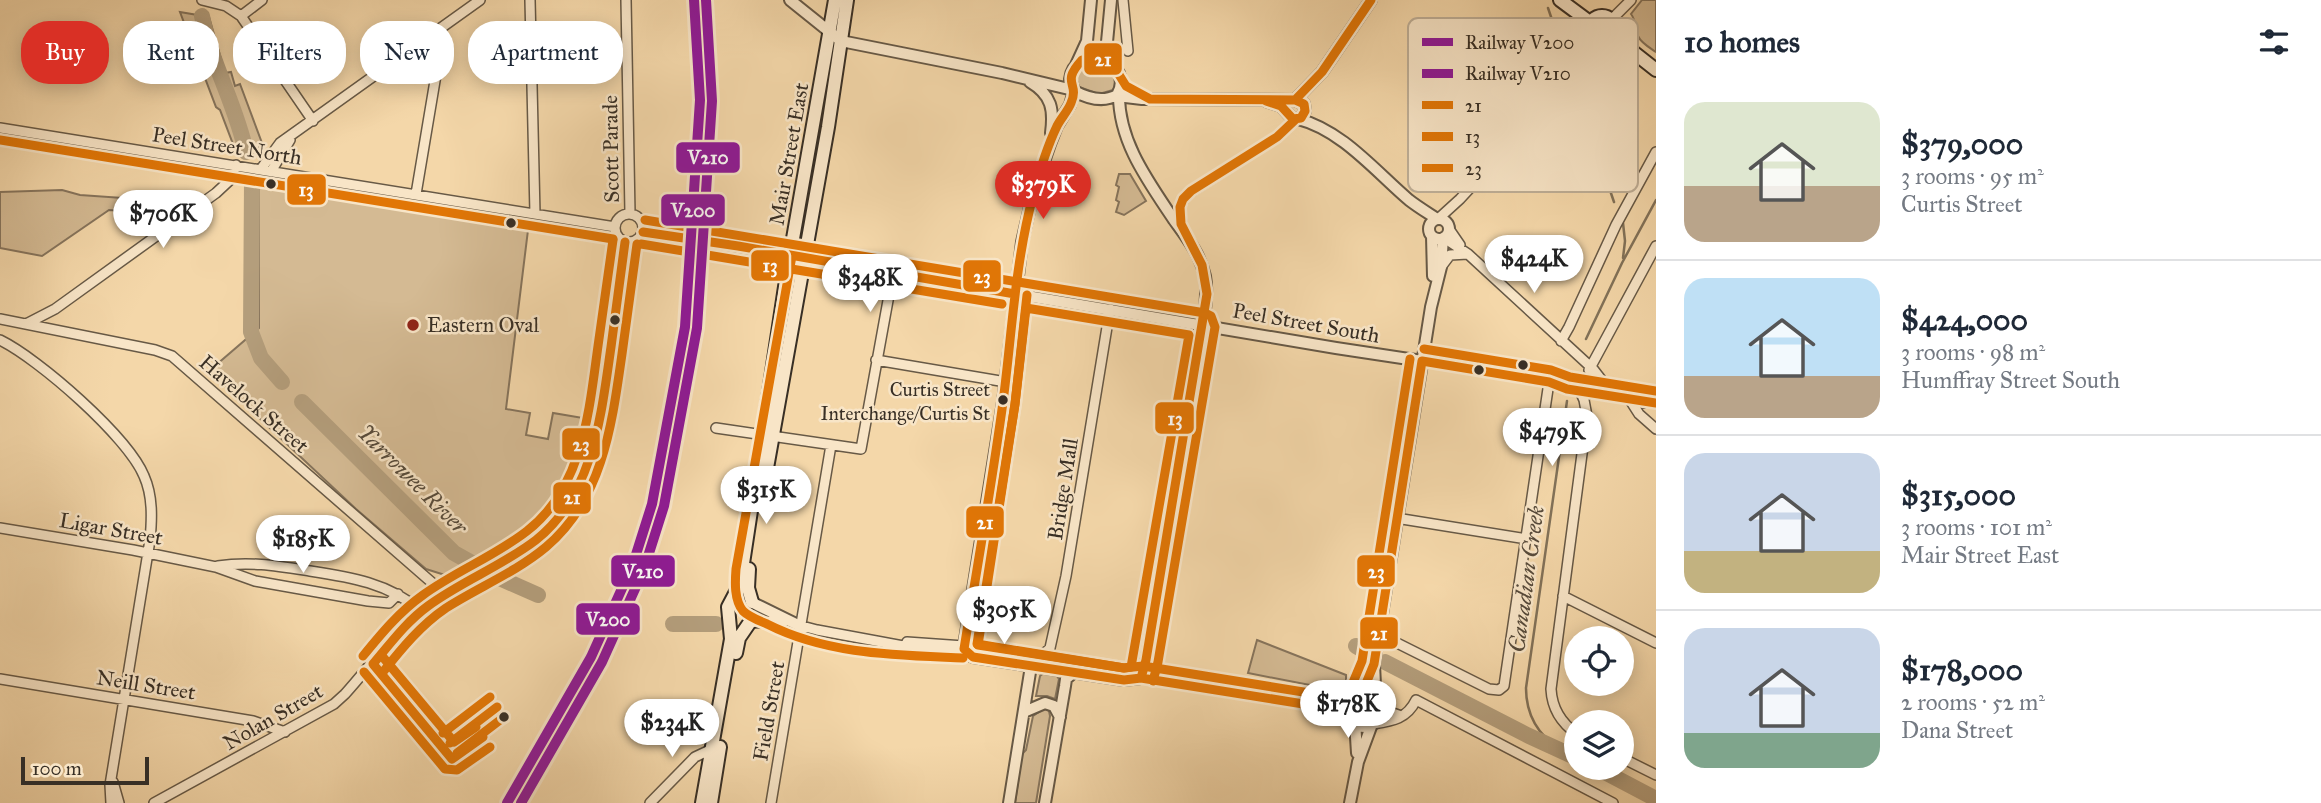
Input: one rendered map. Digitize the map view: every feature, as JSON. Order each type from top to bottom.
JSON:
[{"type":"main road","name":"Mair Street East","points":[[729,609],[742,570],[828,127],[835,0]]},
{"type":"main road","name":"Mair Street East","points":[[753,603],[748,590],[748,576],[790,256],[835,37],[847,0]]},
{"type":"main road","points":[[1560,0],[1584,18]]},
{"type":"main road","points":[[1638,56],[1656,70]]},
{"type":"main road","points":[[702,803],[731,639],[729,609],[741,597],[753,603],[755,615],[737,644],[711,803]]},
{"type":"main road","points":[[729,609],[737,624],[750,622]]},
{"type":"street","points":[[204,0],[226,6],[241,16],[313,121]]},
{"type":"street","points":[[241,16],[262,0]]},
{"type":"street","points":[[452,21],[481,0]]},
{"type":"street","points":[[530,0],[535,214]]},
{"type":"street","name":"Scott Parade","points":[[626,0],[630,214]]},
{"type":"street","points":[[790,0],[835,37],[1018,76],[1073,90],[1084,96],[1107,100],[1118,95],[1150,99],[1302,102],[1305,108],[1345,145],[1580,358],[1607,387]]},
{"type":"street","points":[[1111,0],[1107,42],[1114,65],[1121,79],[1133,91],[1150,99]]},
{"type":"street","points":[[1123,0],[1128,51]]},
{"type":"street","points":[[1182,229],[1180,207],[1186,195],[1277,138],[1294,118],[1303,116],[1322,72],[1371,0]]},
{"type":"street","points":[[1613,18],[1631,0]]},
{"type":"street","points":[[973,657],[967,653],[964,646],[1006,382],[1026,223],[1049,144],[1070,105],[1073,90],[1070,79],[1087,41],[1090,2]]},
{"type":"street","points":[[1018,76],[1054,78],[1068,73],[1082,60],[1096,58],[1114,65]]},
{"type":"street","points":[[1294,118],[1288,105],[1322,72]]},
{"type":"street","points":[[1018,76],[1035,85],[1050,100],[1052,114],[1049,144]]},
{"type":"street","points":[[1121,79],[1118,95],[1121,119],[1136,161],[1197,254],[1205,276],[1206,294],[1203,325],[1141,678]]},
{"type":"street","points":[[263,169],[296,134],[364,84]]},
{"type":"street","points":[[416,194],[434,84]]},
{"type":"street","points":[[1121,119],[1123,111],[1130,103],[1150,99]]},
{"type":"street","points":[[1266,101],[1281,106],[1294,118],[1320,128],[1345,145]]},
{"type":"street","name":"Peel Street North","points":[[0,128],[615,227]]},
{"type":"street","points":[[1638,185],[1656,152]]},
{"type":"street","points":[[26,324],[55,309],[216,192],[240,165]]},
{"type":"street","points":[[1431,307],[1434,251],[1440,229],[1466,192]]},
{"type":"street","points":[[1561,341],[1634,192]]},
{"type":"street","points":[[630,214],[643,222],[643,232],[635,241],[625,242],[617,236],[615,227],[620,217],[630,214]]},
{"type":"street","points":[[1356,767],[1378,715],[1374,664],[1431,307],[1441,267],[1440,229]]},
{"type":"street","points":[[643,232],[674,237]]},
{"type":"street","points":[[445,594],[544,533],[566,509],[580,482],[593,443],[603,397],[625,242]]},
{"type":"street","points":[[708,242],[1015,294]]},
{"type":"street","points":[[1564,721],[1553,703],[1551,683],[1587,416],[1589,369],[1656,246]]},
{"type":"street","points":[[1441,267],[1450,255],[1468,254]]},
{"type":"street","points":[[716,428],[861,449],[893,273]]},
{"type":"street","name":"Peel Street South","points":[[1015,294],[1549,382],[1568,381],[1587,390],[1630,400],[1656,395]]},
{"type":"street","points":[[45,329],[48,317],[55,309]]},
{"type":"street","name":"Bridge Mall","points":[[1031,666],[1050,648],[1066,576],[1110,309]]},
{"type":"street","name":"Havelock Street","points":[[0,319],[155,350],[173,358],[445,594]]},
{"type":"street","points":[[0,340],[18,350],[69,390],[138,464],[147,484],[151,533],[109,792],[111,803]]},
{"type":"street","points":[[876,360],[1006,382]]},
{"type":"street","points":[[980,378],[999,371],[1008,361]]},
{"type":"street","points":[[1378,636],[1489,689],[1497,691],[1503,688],[1507,679],[1549,382]]},
{"type":"street","name":"Peel Street South","points":[[1587,390],[1607,387],[1656,403]]},
{"type":"street","points":[[1642,397],[1655,428]]},
{"type":"street","points":[[1630,400],[1639,414],[1655,428]]},
{"type":"street","name":"Field Street","points":[[771,803],[796,624],[831,445]]},
{"type":"street","points":[[1396,518],[1527,539]]},
{"type":"street","name":"Ligar Street","points":[[0,528],[148,553],[216,567],[255,581],[368,601],[389,603],[398,594]]},
{"type":"street","name":"Ligar Street","points":[[216,567],[243,563],[269,565],[352,578],[398,594],[421,611]]},
{"type":"street","name":"Nolan Street","points":[[154,803],[164,800],[285,732],[342,697],[421,611],[445,594]]},
{"type":"street","points":[[1563,596],[1656,643]]},
{"type":"street","points":[[753,603],[796,624]]},
{"type":"street","points":[[750,622],[765,620],[796,624],[914,648],[1124,680],[1141,678],[1322,707],[1363,726],[1395,721],[1411,709],[1416,699],[1613,803]]},
{"type":"street","points":[[884,641],[964,646]]},
{"type":"street","points":[[1350,803],[1356,767],[1353,711],[1374,664]]},
{"type":"street","points":[[1009,803],[1031,666]]},
{"type":"street","points":[[1045,803],[1066,679],[1074,672]]},
{"type":"street","name":"Neill Street","points":[[0,679],[253,721],[285,732]]},
{"type":"street","points":[[1322,707],[1369,701],[1401,716]]},
{"type":"street","points":[[1024,712],[1045,703],[1054,706],[1060,717]]},
{"type":"street","points":[[650,803],[695,757],[712,749]]},
{"type":"street","points":[[1634,764],[1656,775]]},
{"type":"street","points":[[113,773],[114,790],[119,803]]},
{"type":"shaded area","points":[[1642,0],[1656,0],[1656,52],[1639,39],[1638,18],[1633,18],[1631,14]]},
{"type":"shaded area","points":[[180,12],[209,17],[210,21],[183,21]]},
{"type":"shaded area","points":[[219,52],[225,73],[231,72],[235,86],[240,84],[262,143],[253,153],[242,155],[233,144],[220,110],[216,107],[207,84],[219,84]]},
{"type":"shaded area","points":[[1091,64],[1111,71],[1116,83],[1113,90],[1099,94],[1079,87],[1076,77],[1081,68]]},
{"type":"shaded area","points":[[1119,174],[1130,174],[1146,201],[1124,215],[1116,212],[1119,202],[1116,200],[1119,187],[1116,185]]},
{"type":"shaded area","points":[[259,182],[528,230],[506,409],[530,413],[526,435],[548,439],[553,413],[583,418],[567,490],[555,512],[529,533],[471,571],[448,576],[426,569],[356,509],[209,371],[259,328]]},
{"type":"shaded area","points":[[62,190],[80,195],[181,202],[166,214],[109,210],[42,256],[0,248],[0,192]]},
{"type":"shaded area","points":[[1257,640],[1346,675],[1346,692],[1248,673]]},
{"type":"shaded area","points":[[1045,672],[1056,675],[1059,679],[1055,699],[1036,696],[1040,676]]},
{"type":"shaded area","points":[[1045,708],[1050,716],[1036,803],[1015,803],[1022,754],[1026,750],[1033,716]]},
{"type":"waterway","points":[[1548,8],[1551,18]]},
{"type":"waterway","name":"Yarrowee River","points":[[202,16],[246,152]]},
{"type":"waterway","name":"Yarrowee River","points":[[252,182],[251,332],[261,358],[282,382]]},
{"type":"waterway","points":[[1611,192],[1614,202]]},
{"type":"waterway","name":"Canadian Creek","points":[[1586,339],[1656,200]]},
{"type":"waterway","points":[[1623,223],[1623,258]]},
{"type":"waterway","name":"Canadian Creek","points":[[1561,750],[1546,738],[1535,724],[1528,707],[1526,688],[1567,401]]},
{"type":"waterway","name":"Yarrowee River","points":[[302,402],[454,553],[497,577],[538,595]]},
{"type":"waterway","name":"Yarrowee River","points":[[673,624],[716,624]]},
{"type":"waterway","name":"Yarrowee River","points":[[1356,646],[1363,650]]},
{"type":"waterway","name":"Yarrowee River","points":[[1385,662],[1564,752]]},
{"type":"waterway","name":"Yarrowee River","points":[[1620,780],[1656,799]]},
{"type":"tunnel","points":[[674,237],[708,242]]},
{"type":"railway","points":[[696,271],[705,102],[699,0]]},
{"type":"railway","points":[[548,748],[600,650],[622,600],[640,548]]},
{"type":"rail line","name":"V200","points":[[507,803],[591,657],[633,564],[652,504],[685,327],[700,100],[694,0]]},
{"type":"rail line","name":"V210","points":[[521,803],[602,662],[644,569],[664,506],[697,328],[712,101],[706,0]]},
{"type":"transit line","name":"21","points":[[1295,100],[1322,72],[1371,0]]},
{"type":"transit line","name":"21","points":[[1266,101],[1281,106],[1293,119],[1301,118],[1305,111],[1304,104],[1295,100],[1150,99],[1126,86],[1113,65],[1104,59],[1082,60],[1072,74],[1073,96],[1057,126],[1044,160],[1022,247],[999,433],[964,649],[973,657],[1124,680],[1141,678],[1322,707],[1358,703],[1374,664],[1422,361]]},
{"type":"transit line","name":"21","points":[[1141,678],[1207,294],[1202,265],[1181,224],[1180,207],[1191,191],[1277,137],[1296,119]]},
{"type":"transit line","name":"13","points":[[0,140],[613,239]]},
{"type":"transit line","name":"23","points":[[645,220],[1211,316],[1215,327],[1153,681]]},
{"type":"transit line","name":"21","points":[[643,232],[1015,294]]},
{"type":"transit line","name":"23","points":[[363,656],[414,602],[527,531],[546,513],[560,493],[572,471],[586,422],[613,240]]},
{"type":"transit line","name":"21","points":[[373,664],[420,612],[536,540],[571,500],[583,477],[598,426],[625,242]]},
{"type":"transit line","name":"13","points":[[383,672],[428,622],[446,608],[510,572],[546,547],[565,528],[581,506],[602,459],[609,433],[637,244]]},
{"type":"transit line","name":"13","points":[[641,244],[1002,304]]},
{"type":"transit line","name":"13","points":[[792,256],[736,569],[738,602],[743,611],[751,617],[790,634],[838,648],[963,658]]},
{"type":"transit line","name":"23","points":[[1027,295],[1015,404],[978,645],[1124,668],[1143,666],[1322,695],[1349,692],[1362,661],[1410,359]]},
{"type":"transit line","name":"13","points":[[1026,308],[1189,335],[1131,667],[977,644],[1015,404],[1026,308]]},
{"type":"transit line","name":"23","points":[[1424,349],[1656,391]]},
{"type":"transit line","name":"21","points":[[1422,361],[1656,403]]},
{"type":"transit line","name":"23","points":[[382,656],[454,742],[476,727]]},
{"type":"transit line","name":"21","points":[[373,664],[452,759],[483,737]]},
{"type":"transit line","name":"13","points":[[364,672],[445,769],[457,770],[490,747]]},
{"type":"transit line","name":"23","points":[[443,733],[490,697]]},
{"type":"transit line","name":"21","points":[[450,743],[497,707]]},
{"type":"transit line","name":"13","points":[[457,753],[504,717]]},
{"type":"place","name":"Eastern Oval","points":[[413,325]]},
{"type":"place","name":"Curtis Street Interchange/Curtis St","points":[[1003,400]]}]
